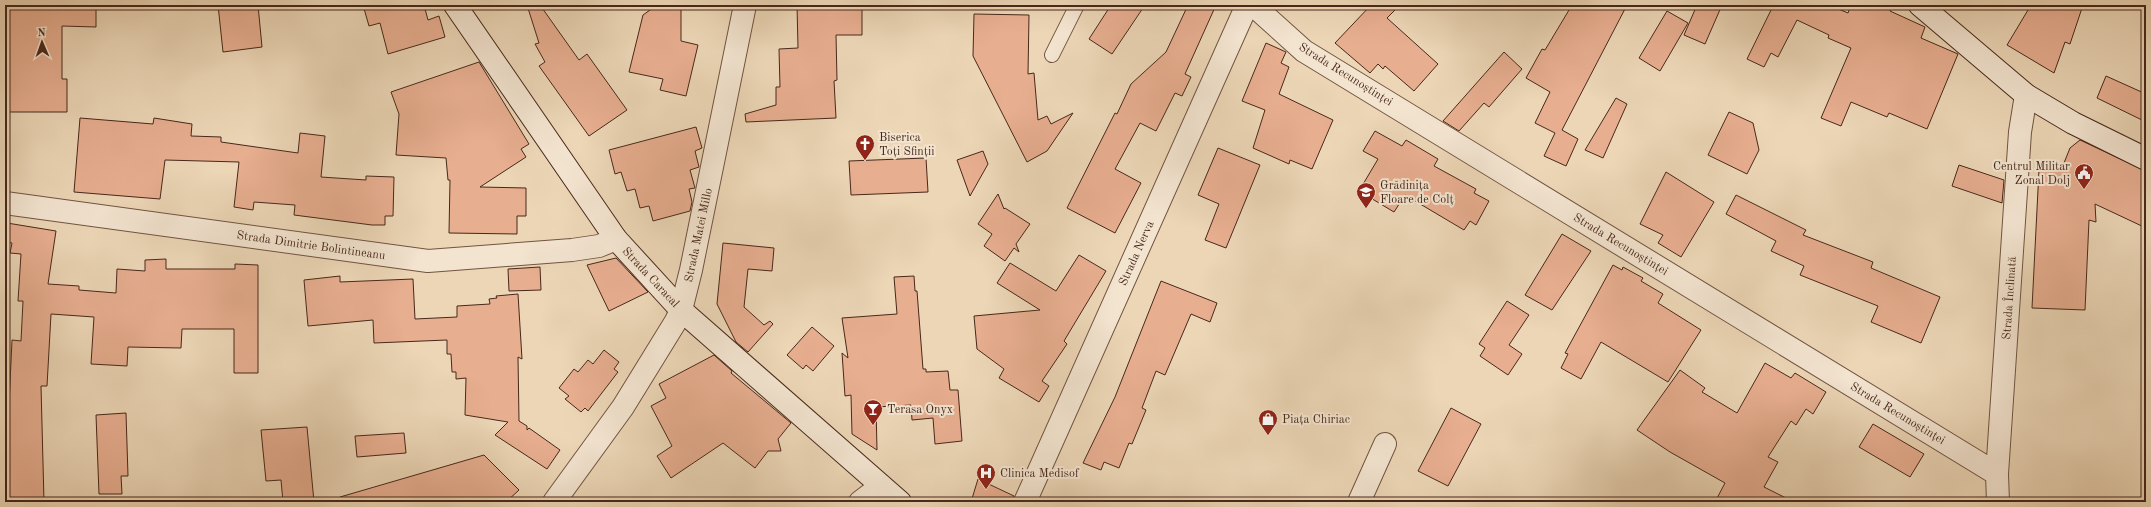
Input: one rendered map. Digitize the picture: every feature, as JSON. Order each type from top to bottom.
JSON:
[{"type":"street","name":"Strada Caracal","points":[[455,5],[616,240],[681,310],[900,502]]},
{"type":"street","name":"Strada Matei Millo","points":[[554,502],[624,407],[681,310],[692,270],[745,5]]},
{"type":"street","name":"Strada Nerva","points":[[1025,502],[1247,5]]},
{"type":"street","name":"Strada Recunoștinței","points":[[1253,5],[1304,50],[1997,474]]},
{"type":"street","points":[[1920,5],[2026,95],[2073,123],[2146,160]]},
{"type":"street","name":"Strada Înclinată","points":[[1998,502],[1997,474],[2021,116],[2026,95]]},
{"type":"street","name":"Strada Dimitrie Bolintineanu","points":[[5,203],[428,261],[572,250],[599,246],[616,240]]},
{"type":"street","points":[[1359,502],[1385,444]]},
{"type":"street","points":[[860,502],[881,486]]},
{"type":"lane","points":[[1052,54],[1077,5]]},
{"type":"building","points":[[5,5],[96,5],[96,27],[62,26],[62,79],[67,79],[67,112],[5,112]]},
{"type":"building","points":[[218,5],[258,5],[262,47],[223,52]]},
{"type":"building","points":[[363,5],[424,5],[428,20],[439,16],[445,37],[388,54],[380,23],[369,26]]},
{"type":"building","points":[[527,5],[540,5],[579,60],[587,54],[627,110],[589,136],[539,66],[545,62],[535,44],[539,43]]},
{"type":"building","points":[[657,5],[681,5],[681,41],[698,45],[686,96],[660,90],[663,79],[629,72],[643,15]]},
{"type":"building","points":[[797,5],[862,5],[862,35],[836,35],[837,80],[834,81],[836,118],[746,122],[745,114],[776,105],[776,87],[780,87],[779,49],[798,48]]},
{"type":"building","points":[[1111,5],[1145,5],[1112,54],[1089,39]]},
{"type":"building","points":[[1188,5],[1216,5],[1185,74],[1191,77],[1182,96],[1175,93],[1156,131],[1140,123],[1115,169],[1141,183],[1115,233],[1067,208],[1115,113],[1117,114],[1131,84],[1166,52]]},
{"type":"building","points":[[1371,5],[1400,5],[1387,18],[1438,64],[1414,91],[1385,66],[1383,69],[1378,64],[1370,73],[1335,43]]},
{"type":"building","points":[[1572,5],[1627,5],[1562,130],[1578,139],[1566,166],[1544,156],[1555,133],[1535,123],[1550,92],[1526,78],[1542,49],[1545,50]]},
{"type":"building","points":[[1697,5],[1722,5],[1705,44],[1684,35]]},
{"type":"building","points":[[1765,5],[1829,5],[1848,13],[1851,5],[1893,5],[1890,11],[1925,27],[1921,38],[1958,54],[1927,129],[1889,113],[1887,117],[1851,102],[1841,126],[1821,118],[1851,48],[1828,38],[1829,35],[1797,20],[1778,57],[1771,53],[1764,67],[1747,59],[1772,8]]},
{"type":"building","points":[[2031,5],[2083,5],[2070,44],[2065,42],[2054,73],[2007,45]]},
{"type":"building","points":[[1667,11],[1688,23],[1660,71],[1639,58]]},
{"type":"building","points":[[974,14],[1029,15],[1028,74],[1034,73],[1038,120],[1047,116],[1051,124],[1073,113],[1047,151],[1027,162],[973,56]]},
{"type":"building","points":[[1266,43],[1286,52],[1281,63],[1289,67],[1279,94],[1333,120],[1312,169],[1290,160],[1289,164],[1253,148],[1265,110],[1242,101]]},
{"type":"building","points":[[1504,52],[1522,69],[1489,107],[1484,103],[1459,131],[1443,121]]},
{"type":"building","points":[[479,62],[529,144],[521,149],[526,157],[480,187],[526,188],[526,216],[517,216],[517,234],[449,233],[450,180],[448,180],[446,158],[396,155],[399,114],[391,92]]},
{"type":"building","points":[[2106,76],[2146,94],[2146,122],[2097,98]]},
{"type":"building","points":[[1616,98],[1627,104],[1603,158],[1585,150]]},
{"type":"building","points":[[1729,112],[1753,123],[1759,150],[1747,174],[1708,155]]},
{"type":"building","points":[[80,118],[153,124],[154,118],[192,124],[191,136],[221,137],[221,142],[298,153],[300,133],[325,136],[321,177],[366,180],[366,176],[394,177],[393,216],[385,216],[385,225],[372,225],[294,215],[295,205],[254,202],[253,210],[234,207],[239,162],[165,160],[160,199],[74,192]]},
{"type":"building","points":[[696,127],[702,148],[695,151],[699,167],[690,170],[695,188],[689,189],[692,202],[690,211],[653,221],[649,206],[640,208],[635,189],[627,191],[621,172],[615,174],[609,150]]},
{"type":"building","points":[[1375,131],[1402,146],[1406,140],[1438,159],[1434,166],[1476,189],[1474,193],[1489,201],[1476,225],[1470,221],[1464,230],[1405,195],[1394,212],[1359,191],[1378,159],[1363,151]]},
{"type":"building","points":[[2080,140],[2146,171],[2146,228],[2095,204],[2096,222],[2089,220],[2085,310],[2032,308],[2039,170],[2048,163],[2062,168],[2070,148]]},
{"type":"building","points":[[1218,148],[1260,165],[1226,248],[1205,240],[1219,204],[1198,195]]},
{"type":"building","points":[[983,151],[988,164],[970,196],[957,160]]},
{"type":"building","points":[[926,158],[928,192],[851,195],[849,161]]},
{"type":"building","points":[[1959,165],[2004,180],[2002,203],[1952,186]]},
{"type":"building","points":[[1666,172],[1714,202],[1681,257],[1658,243],[1663,235],[1640,224]]},
{"type":"building","points":[[998,194],[1004,209],[1005,208],[1030,224],[1016,244],[1019,252],[1014,248],[1005,261],[984,246],[992,234],[978,224]]},
{"type":"building","points":[[1736,195],[1806,230],[1803,235],[1873,262],[1871,268],[1940,297],[1921,343],[1871,322],[1878,306],[1800,275],[1804,266],[1771,251],[1776,241],[1726,214]]},
{"type":"building","points":[[7,223],[56,231],[48,284],[79,286],[79,290],[116,293],[117,269],[145,271],[145,260],[166,259],[166,269],[235,269],[235,264],[258,265],[258,373],[234,373],[234,329],[182,329],[181,348],[128,347],[127,366],[91,364],[94,317],[51,314],[47,386],[41,386],[44,502],[5,502],[5,405],[9,405],[12,340],[21,341],[23,301],[18,301],[21,254],[10,253],[12,243],[5,242]]},
{"type":"building","points":[[1562,234],[1591,251],[1552,310],[1525,295]]},
{"type":"building","points":[[723,243],[774,248],[772,271],[748,269],[744,307],[764,325],[770,321],[773,324],[748,352],[736,342],[717,304]]},
{"type":"building","points":[[1079,255],[1106,271],[1064,341],[1067,344],[1042,381],[1049,386],[1039,402],[999,378],[1004,369],[977,349],[974,316],[1040,310],[997,283],[1010,263],[1056,291]]},
{"type":"building","points":[[616,258],[648,292],[609,311],[587,265]]},
{"type":"building","points":[[1613,265],[1622,270],[1623,267],[1643,278],[1641,281],[1663,294],[1658,303],[1701,330],[1668,382],[1601,342],[1581,379],[1561,368],[1568,354],[1565,353]]},
{"type":"building","points":[[540,267],[541,290],[509,291],[508,269]]},
{"type":"building","points":[[340,276],[340,282],[413,279],[415,319],[457,317],[457,306],[490,304],[489,299],[497,298],[496,296],[518,294],[522,359],[518,357],[519,421],[527,426],[527,430],[529,428],[560,450],[547,469],[495,435],[508,422],[465,415],[466,378],[456,379],[456,372],[452,372],[451,354],[447,354],[447,340],[374,343],[373,320],[308,326],[304,280]]},
{"type":"building","points":[[914,276],[915,291],[917,291],[923,369],[926,369],[926,372],[948,371],[950,390],[958,390],[962,441],[935,444],[933,418],[912,420],[911,405],[876,407],[877,450],[852,434],[851,395],[845,396],[842,353],[848,358],[842,318],[897,314],[894,277]]},
{"type":"building","points":[[1161,281],[1217,303],[1210,322],[1191,314],[1165,375],[1156,371],[1142,408],[1146,410],[1132,444],[1129,443],[1119,468],[1104,462],[1101,470],[1083,463],[1115,397]]},
{"type":"building","points":[[1507,301],[1529,315],[1509,345],[1522,354],[1508,375],[1480,356],[1485,348],[1479,344]]},
{"type":"building","points":[[812,327],[834,346],[813,371],[806,365],[803,369],[787,355]]},
{"type":"building","points":[[604,350],[619,362],[614,369],[618,372],[588,411],[585,408],[581,412],[565,399],[569,396],[559,388],[574,369],[578,372],[588,360],[593,364]]},
{"type":"building","points":[[714,355],[732,371],[731,373],[791,423],[778,439],[781,451],[768,451],[755,468],[723,443],[671,478],[657,456],[672,446],[651,406],[666,398],[659,384]]},
{"type":"building","points":[[1765,363],[1791,378],[1795,373],[1826,392],[1813,414],[1806,409],[1796,425],[1791,421],[1768,457],[1778,462],[1764,487],[1794,502],[1715,502],[1725,483],[1670,452],[1637,430],[1680,370],[1705,388],[1702,392],[1737,413]]},
{"type":"building","points":[[1451,408],[1481,424],[1448,486],[1418,471]]},
{"type":"building","points":[[126,413],[128,476],[121,476],[122,494],[99,494],[96,415]]},
{"type":"building","points":[[1873,424],[1924,454],[1910,477],[1859,447]]},
{"type":"building","points":[[307,427],[314,502],[283,502],[281,480],[266,481],[261,430]]},
{"type":"building","points":[[404,433],[406,453],[357,457],[355,436]]},
{"type":"building","points":[[484,455],[519,490],[506,502],[340,502],[340,497]]},
{"type":"building","points":[[978,479],[1014,496],[1013,502],[971,502]]},
{"type":"place","name":"Biserica Toți Sfinții","points":[[865,161]]},
{"type":"place","name":"Centrul Militar Zonal Dolj","points":[[2084,190]]},
{"type":"place","name":"Grădinița Floare de Colț","points":[[1366,209]]},
{"type":"place","name":"Terasa Onyx","points":[[873,426]]},
{"type":"place","name":"Piața Chiriac","points":[[1268,436]]},
{"type":"place","name":"Clinica Medisof","points":[[986,490]]}]
